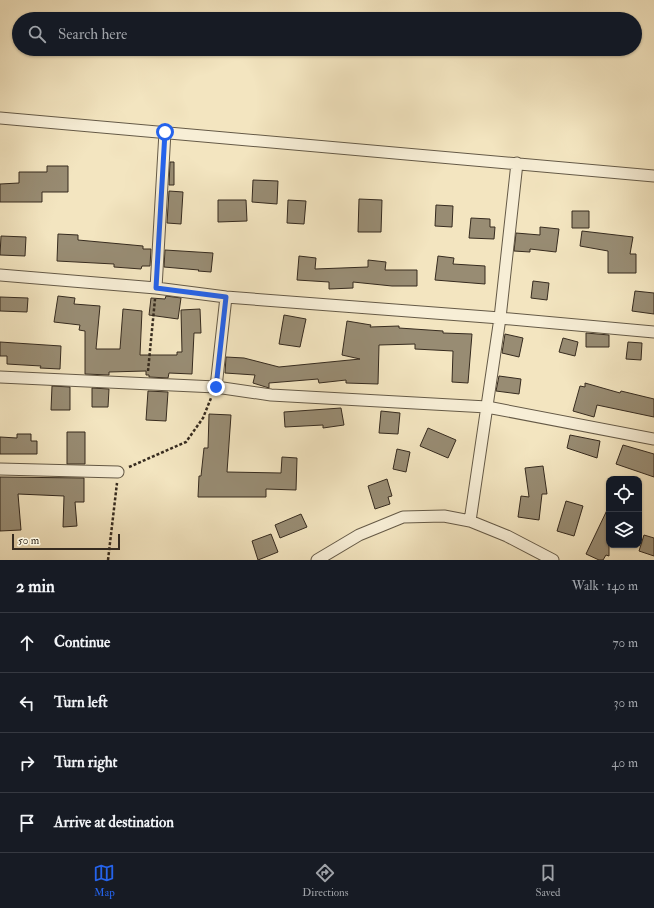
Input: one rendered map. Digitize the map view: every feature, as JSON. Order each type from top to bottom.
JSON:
[{"type":"street","points":[[0,118],[654,176]]},
{"type":"street","points":[[156,288],[165,132]]},
{"type":"street","points":[[470,521],[500,318],[517,163]]},
{"type":"street","points":[[0,275],[156,288],[226,297],[500,318],[654,332]]},
{"type":"street","points":[[216,387],[226,297]]},
{"type":"street","points":[[0,377],[216,387],[271,395],[487,407],[654,440]]},
{"type":"street","points":[[0,469],[118,472]]},
{"type":"street","points":[[317,560],[359,534],[403,517],[444,516],[470,521],[507,536],[553,560]]},
{"type":"path","points":[[147,383],[156,288]]},
{"type":"path","points":[[108,560],[118,472],[186,442],[203,418],[216,387]]},
{"type":"building","points":[[170,162],[174,162],[174,185],[169,185]]},
{"type":"building","points":[[47,166],[68,166],[68,192],[42,192],[42,202],[0,202],[0,184],[19,183],[19,172],[47,172]]},
{"type":"building","points":[[253,180],[278,181],[277,204],[252,202]]},
{"type":"building","points":[[169,191],[183,192],[181,224],[167,223]]},
{"type":"building","points":[[359,199],[382,200],[381,232],[358,232]]},
{"type":"building","points":[[218,200],[246,200],[247,221],[218,222]]},
{"type":"building","points":[[288,200],[306,201],[304,224],[287,223]]},
{"type":"building","points":[[436,205],[453,206],[452,227],[435,226]]},
{"type":"building","points":[[572,211],[589,211],[589,228],[572,228]]},
{"type":"building","points":[[471,218],[490,219],[490,227],[495,227],[494,239],[469,238]]},
{"type":"building","points":[[540,227],[559,229],[556,252],[530,249],[530,252],[514,251],[516,233],[540,235]]},
{"type":"building","points":[[582,231],[633,237],[630,254],[636,254],[636,273],[608,273],[608,251],[580,246]]},
{"type":"building","points":[[58,234],[78,235],[78,240],[143,246],[143,249],[151,249],[150,266],[142,266],[141,269],[114,267],[114,264],[57,261]]},
{"type":"building","points":[[1,236],[26,237],[25,256],[0,255]]},
{"type":"building","points":[[165,250],[213,253],[211,272],[164,267]]},
{"type":"building","points":[[299,256],[316,258],[315,269],[368,267],[368,260],[386,262],[385,270],[417,270],[417,286],[392,286],[353,282],[353,288],[329,289],[329,282],[297,280]]},
{"type":"building","points":[[438,256],[454,258],[453,264],[485,266],[485,284],[435,280]]},
{"type":"building","points":[[533,281],[549,283],[547,300],[531,298]]},
{"type":"building","points":[[635,291],[654,293],[654,314],[632,311]]},
{"type":"building","points":[[58,296],[75,298],[74,304],[100,306],[96,349],[120,349],[123,309],[142,311],[140,355],[177,355],[177,352],[182,352],[181,310],[200,309],[201,333],[194,333],[192,374],[169,373],[168,378],[149,377],[149,375],[146,375],[146,371],[109,372],[109,375],[85,374],[85,331],[79,330],[80,325],[54,322]]},
{"type":"building","points":[[166,296],[181,298],[178,319],[149,315],[151,298],[165,299]]},
{"type":"building","points":[[0,297],[28,298],[27,312],[0,311]]},
{"type":"building","points":[[284,315],[306,319],[300,347],[279,344]]},
{"type":"building","points":[[347,321],[371,325],[370,327],[399,326],[399,328],[443,331],[443,333],[472,334],[468,383],[452,382],[453,351],[415,349],[415,344],[379,345],[378,384],[346,383],[346,380],[319,383],[318,379],[269,383],[269,388],[253,383],[255,375],[225,373],[226,357],[244,358],[279,367],[360,359],[342,355]]},
{"type":"building","points":[[586,333],[609,335],[609,347],[586,347]]},
{"type":"building","points":[[505,334],[523,338],[519,357],[502,353]]},
{"type":"building","points":[[563,338],[578,342],[575,356],[559,352]]},
{"type":"building","points":[[0,342],[61,346],[60,369],[40,368],[41,366],[7,364],[7,356],[0,356]]},
{"type":"building","points":[[628,342],[642,343],[641,360],[626,359]]},
{"type":"building","points":[[499,376],[521,379],[519,394],[496,391]]},
{"type":"building","points":[[585,383],[620,393],[621,391],[654,399],[654,417],[597,405],[594,417],[573,411],[580,386],[585,387]]},
{"type":"building","points":[[52,386],[70,387],[70,410],[51,410]]},
{"type":"building","points":[[92,388],[109,389],[108,407],[92,407]]},
{"type":"building","points":[[148,391],[168,392],[166,421],[146,420]]},
{"type":"building","points":[[341,408],[344,425],[323,428],[323,425],[285,427],[284,412]]},
{"type":"building","points":[[381,411],[400,413],[398,434],[379,433]]},
{"type":"building","points":[[209,414],[231,415],[227,472],[281,473],[282,457],[297,458],[296,490],[266,489],[266,497],[198,497],[199,476],[201,476],[204,448],[208,448]]},
{"type":"building","points":[[428,428],[456,440],[448,458],[420,446]]},
{"type":"building","points":[[67,432],[85,432],[85,464],[67,464]]},
{"type":"building","points":[[17,434],[31,434],[31,441],[37,441],[37,454],[0,454],[0,437],[17,438]]},
{"type":"building","points":[[570,435],[600,441],[597,458],[567,448]]},
{"type":"building","points":[[623,445],[654,454],[654,477],[616,464]]},
{"type":"building","points":[[397,449],[410,452],[406,472],[393,469]]},
{"type":"building","points":[[543,466],[547,494],[542,494],[539,520],[518,517],[521,496],[529,497],[525,468]]},
{"type":"building","points":[[0,477],[84,478],[84,502],[75,502],[77,526],[63,527],[64,496],[18,494],[21,530],[0,531]]},
{"type":"building","points":[[387,479],[392,496],[388,497],[390,504],[375,509],[368,486]]},
{"type":"building","points":[[566,501],[583,506],[574,536],[557,531]]},
{"type":"building","points":[[606,512],[606,548],[609,548],[609,556],[606,555],[603,560],[599,560],[586,554]]},
{"type":"building","points":[[301,514],[307,527],[280,538],[275,525]]},
{"type":"building","points":[[271,534],[278,552],[258,560],[252,541]]},
{"type":"building","points":[[644,535],[654,538],[654,556],[639,551],[640,548],[642,548]]},
{"type":"route","points":[[165,132],[156,288],[226,297],[216,387]]}]
